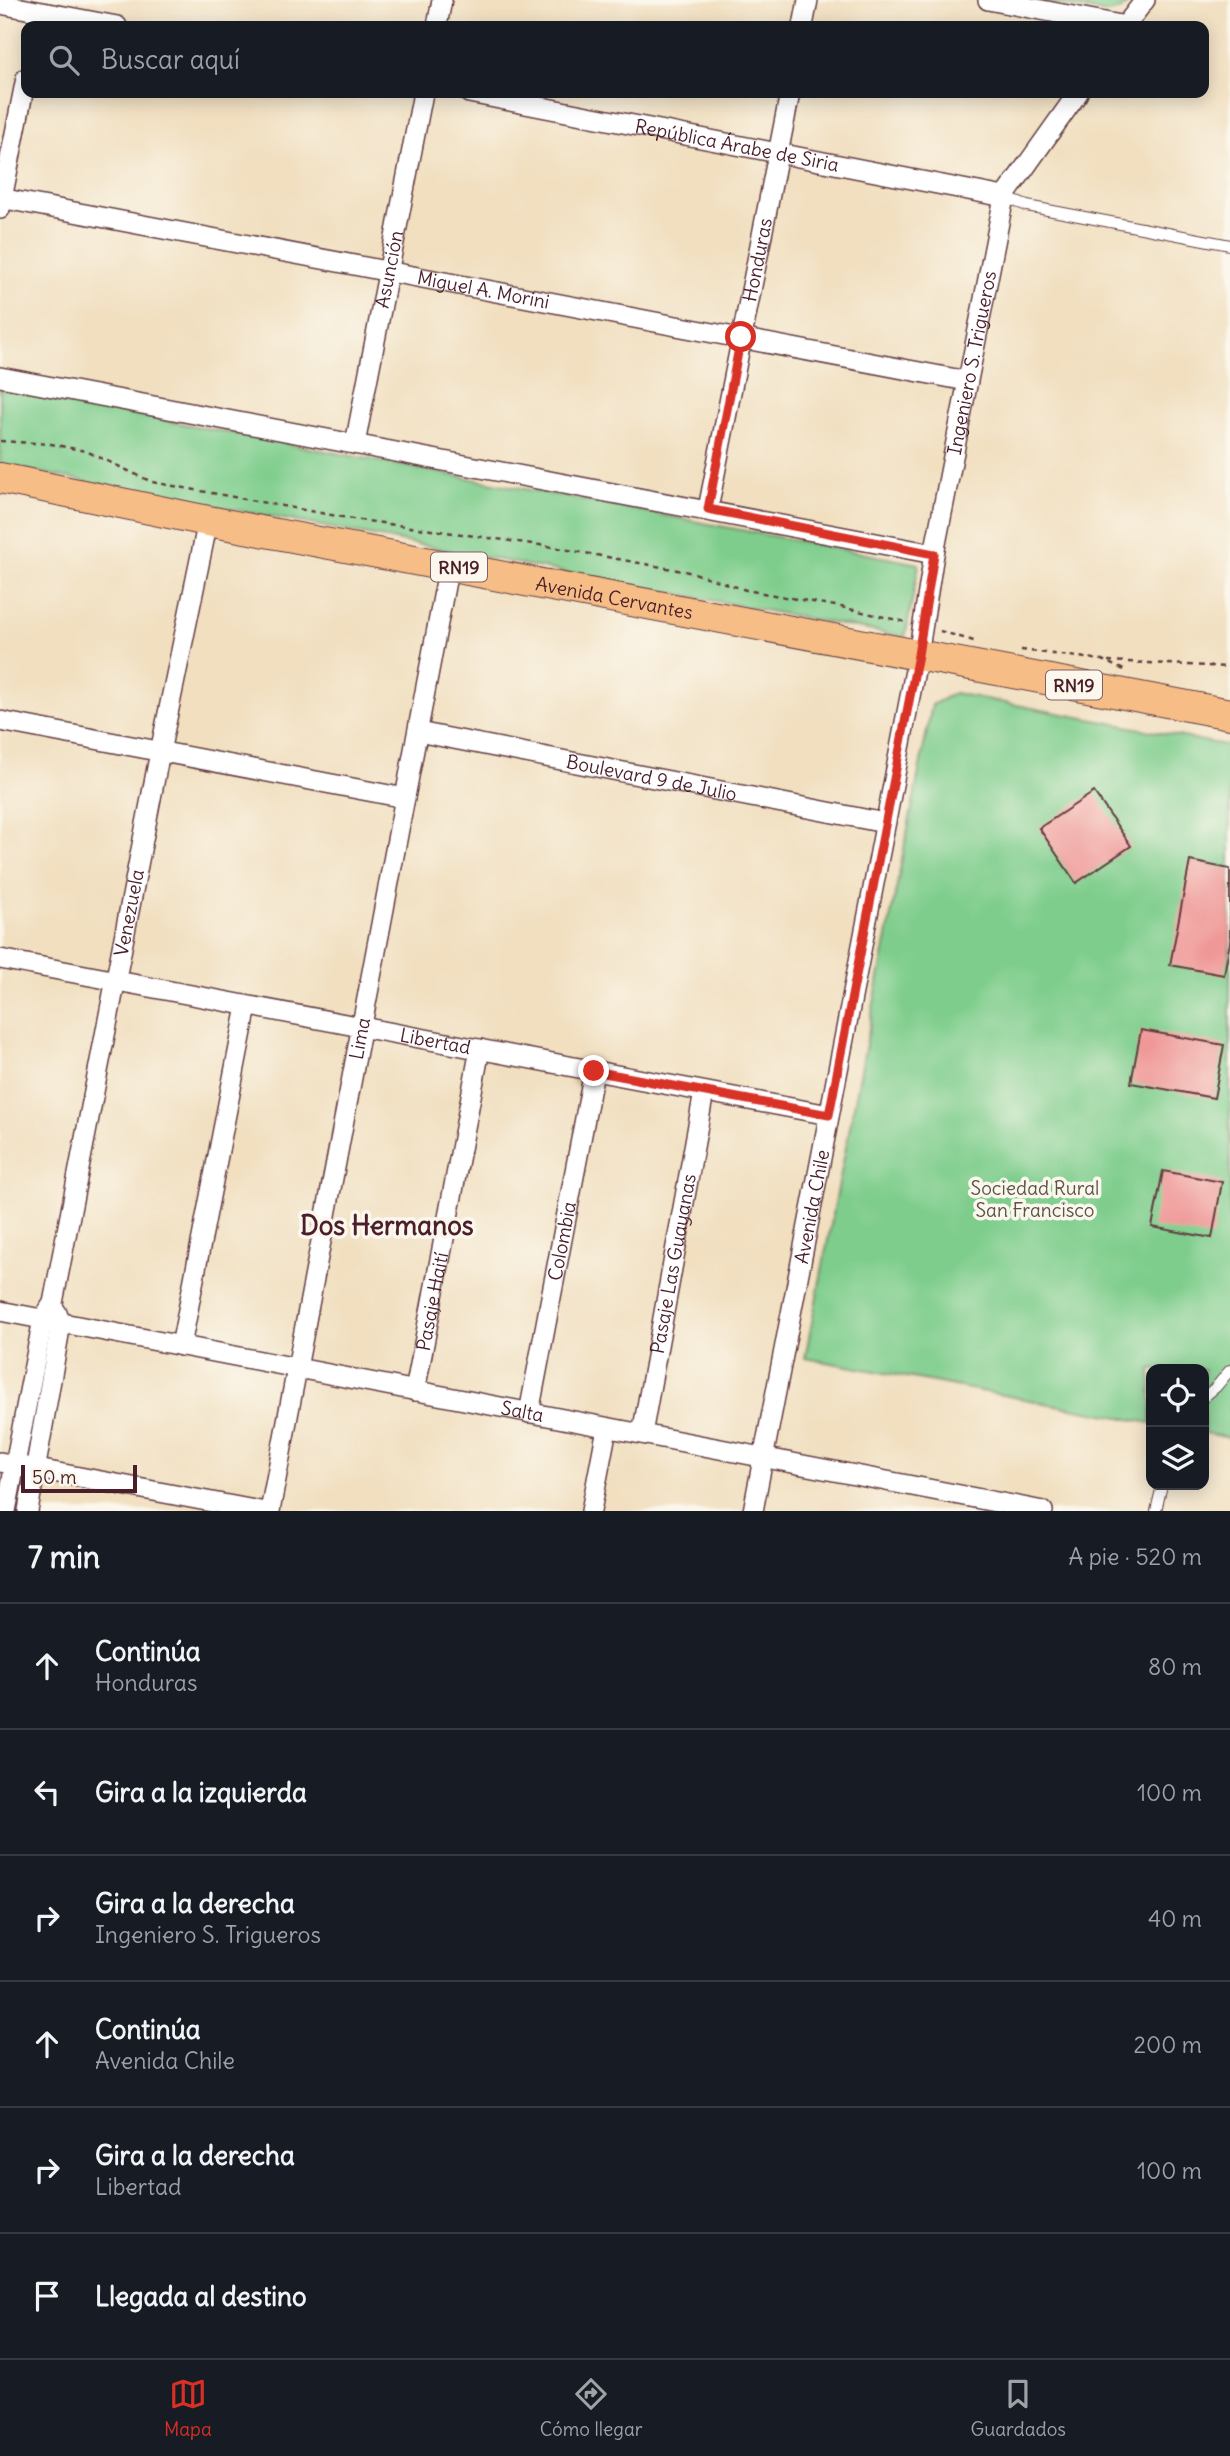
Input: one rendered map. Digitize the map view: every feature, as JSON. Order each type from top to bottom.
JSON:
[{"type":"main road","name":"Avenida Cervantes","points":[[0,478],[208,521],[449,565],[920,640],[1230,714]]},
{"type":"street","points":[[438,21],[442,0]]},
{"type":"street","points":[[804,21],[808,0]]},
{"type":"street","points":[[988,0],[1099,21]]},
{"type":"street","points":[[1129,21],[1145,0]]},
{"type":"street","points":[[0,4],[87,21]]},
{"type":"street","points":[[1,202],[22,98]]},
{"type":"street","name":"Asunción","points":[[355,444],[422,98]]},
{"type":"street","name":"República Árabe de Siria","points":[[496,98],[1004,197]]},
{"type":"street","name":"Honduras","points":[[708,509],[789,98]]},
{"type":"street","name":"Ingeniero S. Trigueros","points":[[920,640],[934,554],[1004,197],[1074,98]]},
{"type":"street","name":"Miguel A. Morini","points":[[1,202],[967,381]]},
{"type":"street","points":[[0,377],[708,509],[934,554]]},
{"type":"street","name":"Venezuela","points":[[28,1511],[36,1469],[52,1315],[160,752],[208,521]]},
{"type":"street","name":"Lima","points":[[270,1511],[449,565]]},
{"type":"street","name":"Avenida Chile","points":[[753,1511],[920,640]]},
{"type":"street","points":[[0,721],[405,798]]},
{"type":"street","name":"Boulevard 9 de Julio","points":[[418,732],[885,823]]},
{"type":"street","name":"Libertad","points":[[0,959],[829,1115]]},
{"type":"street","points":[[181,1346],[247,1006]]},
{"type":"street","name":"Pasaje Haití","points":[[415,1391],[480,1049]]},
{"type":"street","name":"Colombia","points":[[529,1413],[594,1071]]},
{"type":"street","name":"Pasaje Las Guayanas","points":[[642,1434],[704,1092]]},
{"type":"street","name":"Salta","points":[[0,1311],[52,1315],[181,1346],[1044,1511]]},
{"type":"street","name":"Venezuela","points":[[6,1511],[7,1463],[52,1315]]},
{"type":"street","points":[[591,1511],[607,1428]]},
{"type":"street","points":[[7,1463],[260,1511]]},
{"type":"lane","points":[[1004,197],[1027,206],[1230,245]]},
{"type":"lane","points":[[1209,1393],[1230,1370]]},
{"type":"lane","points":[[1156,1511],[1161,1490]]},
{"type":"path","points":[[0,440],[51,444],[86,451],[152,482],[353,519],[574,550],[694,573],[746,590],[841,607],[920,640],[988,645]]},
{"type":"path","points":[[1012,649],[1102,660],[1230,667]]},
{"type":"path","points":[[1102,660],[1130,672]]},
{"type":"green space","points":[[1032,0],[1131,0],[1121,10],[1108,13]]},
{"type":"green space","points":[[0,389],[919,564],[905,637],[0,465]]},
{"type":"green space","name":"Sociedad Rural San Francisco","points":[[954,693],[1230,746],[1230,1438],[1209,1434],[1209,1364],[1146,1364],[1146,1422],[805,1358],[932,705]]},
{"type":"building","points":[[1094,792],[1131,846],[1076,883],[1039,828]]},
{"type":"building","points":[[1190,861],[1230,869],[1230,942],[1224,975],[1170,965]]},
{"type":"building","points":[[1141,1030],[1224,1045],[1214,1098],[1131,1083]]},
{"type":"building","points":[[1163,1171],[1222,1182],[1212,1238],[1152,1227]]},
{"type":"district","name":"Dos Hermanos","points":[[387,1225]]},
{"type":"route","points":[[594,1071],[829,1115],[918,655],[934,554],[708,509],[741,337]]}]
